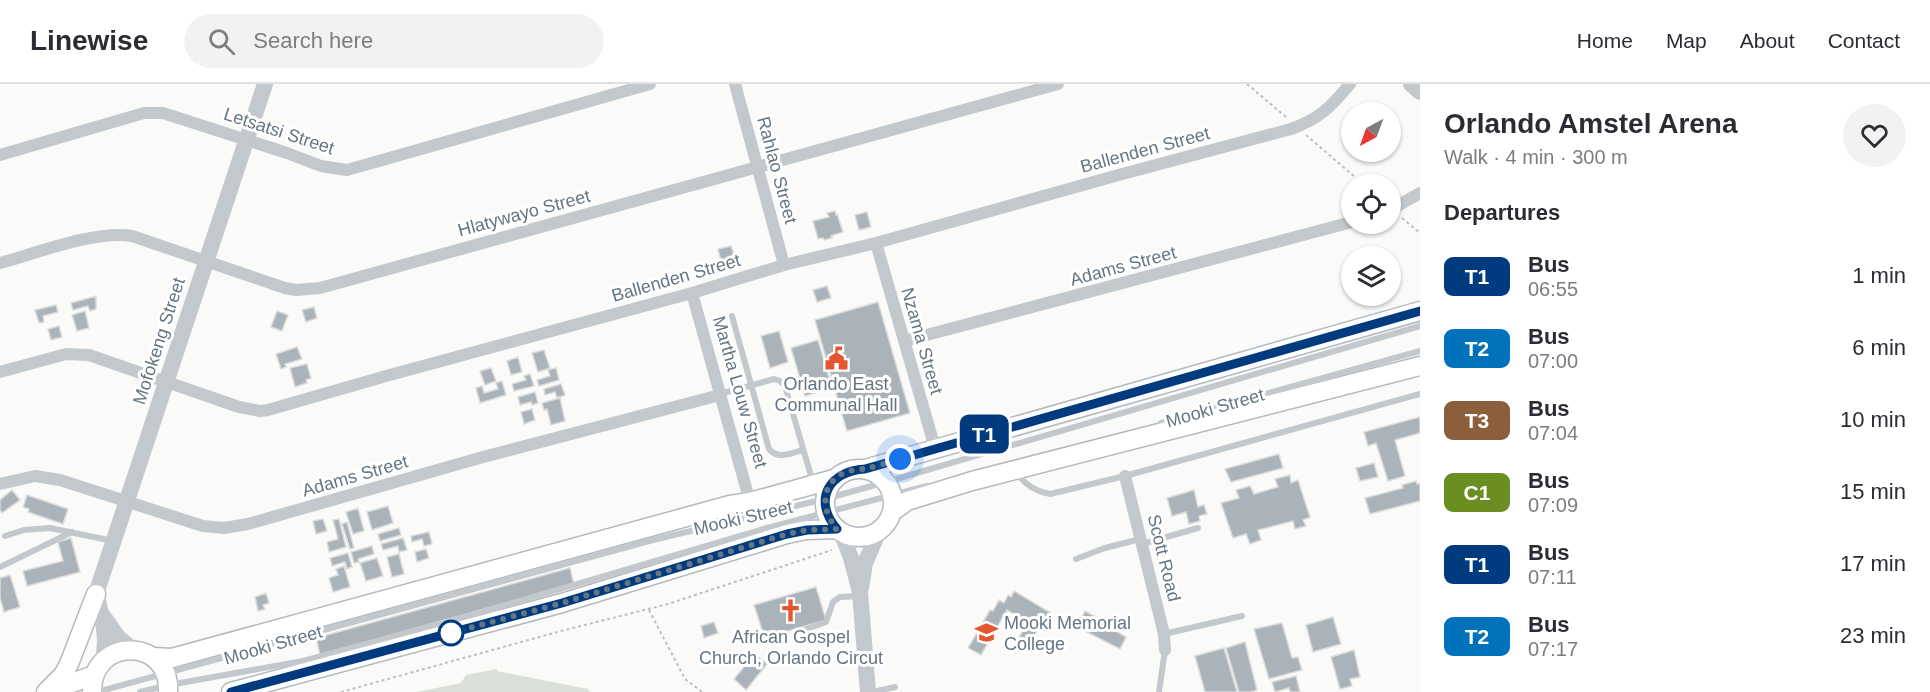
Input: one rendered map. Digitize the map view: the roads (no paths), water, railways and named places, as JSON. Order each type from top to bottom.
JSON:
[{"type":"main road","name":"Mooki Street","points":[[865,469],[1420,311]]},
{"type":"main road","name":"Mooki Street","points":[[890,497],[907,501],[972,481],[1420,366]]},
{"type":"main road","points":[[865,469],[880,476],[890,497],[887,522],[879,531],[870,535],[842,536],[822,499],[834,479],[844,473],[865,469]]},
{"type":"main road","name":"Mooki Street","points":[[153,657],[172,658],[719,508],[750,502],[822,499]]},
{"type":"main road","name":"Mooki Street","points":[[231,692],[562,603],[787,534],[807,530],[842,536]]},
{"type":"main road","points":[[46,692],[63,675],[98,603]]},
{"type":"main road","points":[[96,680],[116,652],[132,650],[153,657],[168,684]]},
{"type":"main road","name":"Mooki Street","points":[[46,692],[96,680]]},
{"type":"street","name":"Mofokeng Street","points":[[96,680],[106,642],[98,603],[113,541],[265,84]]},
{"type":"street","name":"Letsatsi Street","points":[[0,155],[144,113],[163,112],[321,166],[347,170],[650,84]]},
{"type":"street","name":"Rahlao Street","points":[[735,84],[784,265]]},
{"type":"street","name":"Hlatywayo Street","points":[[0,263],[92,238],[117,234],[132,236],[285,288],[296,290],[320,288],[1058,84]]},
{"type":"street","name":"Ballenden Street","points":[[0,372],[73,353],[89,355],[239,407],[260,411],[268,410],[692,293],[784,265],[876,243],[1291,129],[1324,113],[1350,84]]},
{"type":"street","points":[[1411,84],[1420,92]]},
{"type":"street","points":[[1401,204],[1420,193]]},
{"type":"street","name":"Adams Street","points":[[904,341],[1341,225]]},
{"type":"street","name":"Nzama Street","points":[[876,243],[935,448]]},
{"type":"street","name":"Martha Louw Street","points":[[692,293],[750,502]]},
{"type":"street","name":"Adams Street","points":[[0,484],[35,476],[60,480],[203,526],[224,528],[312,507],[483,458],[720,395]]},
{"type":"street","name":"Scott Road","points":[[1125,476],[1164,634],[1165,650]]},
{"type":"street","points":[[860,594],[866,563],[879,531]]},
{"type":"street","points":[[842,536],[860,594],[868,692]]},
{"type":"street","points":[[98,603],[118,637],[132,650]]},
{"type":"lane","points":[[732,316],[769,449],[778,456],[803,450]]},
{"type":"lane","name":"Mooki Street","points":[[96,680],[168,684],[303,661],[445,623],[767,528],[822,499],[890,497],[1420,326]]},
{"type":"lane","name":"Mooki Street","points":[[1153,426],[1420,351]]},
{"type":"lane","points":[[720,395],[774,379],[785,386],[803,450],[822,499]]},
{"type":"lane","points":[[1015,470],[1026,484],[1038,491],[1050,494],[1125,476],[1420,394]]},
{"type":"lane","points":[[961,477],[995,467]]},
{"type":"lane","name":"Mooki Street","points":[[140,692],[653,540],[822,499],[890,497],[938,483]]},
{"type":"lane","points":[[5,536],[38,527],[113,541]]},
{"type":"lane","points":[[1076,559],[1105,548],[1198,528]]},
{"type":"lane","points":[[0,567],[72,532]]},
{"type":"lane","points":[[804,630],[826,622],[833,602],[840,597],[860,594]]},
{"type":"lane","points":[[1164,634],[1242,616]]},
{"type":"lane","points":[[1159,692],[1165,650]]},
{"type":"lane","points":[[873,692],[895,687]]},
{"type":"place","name":"Orlando East Communal Hall","points":[[836,358]]},
{"type":"place","name":"African Gospel Church, Orlando Circut","points":[[791,611]]},
{"type":"place","name":"Mooki Memorial College","points":[[986,633]]}]
